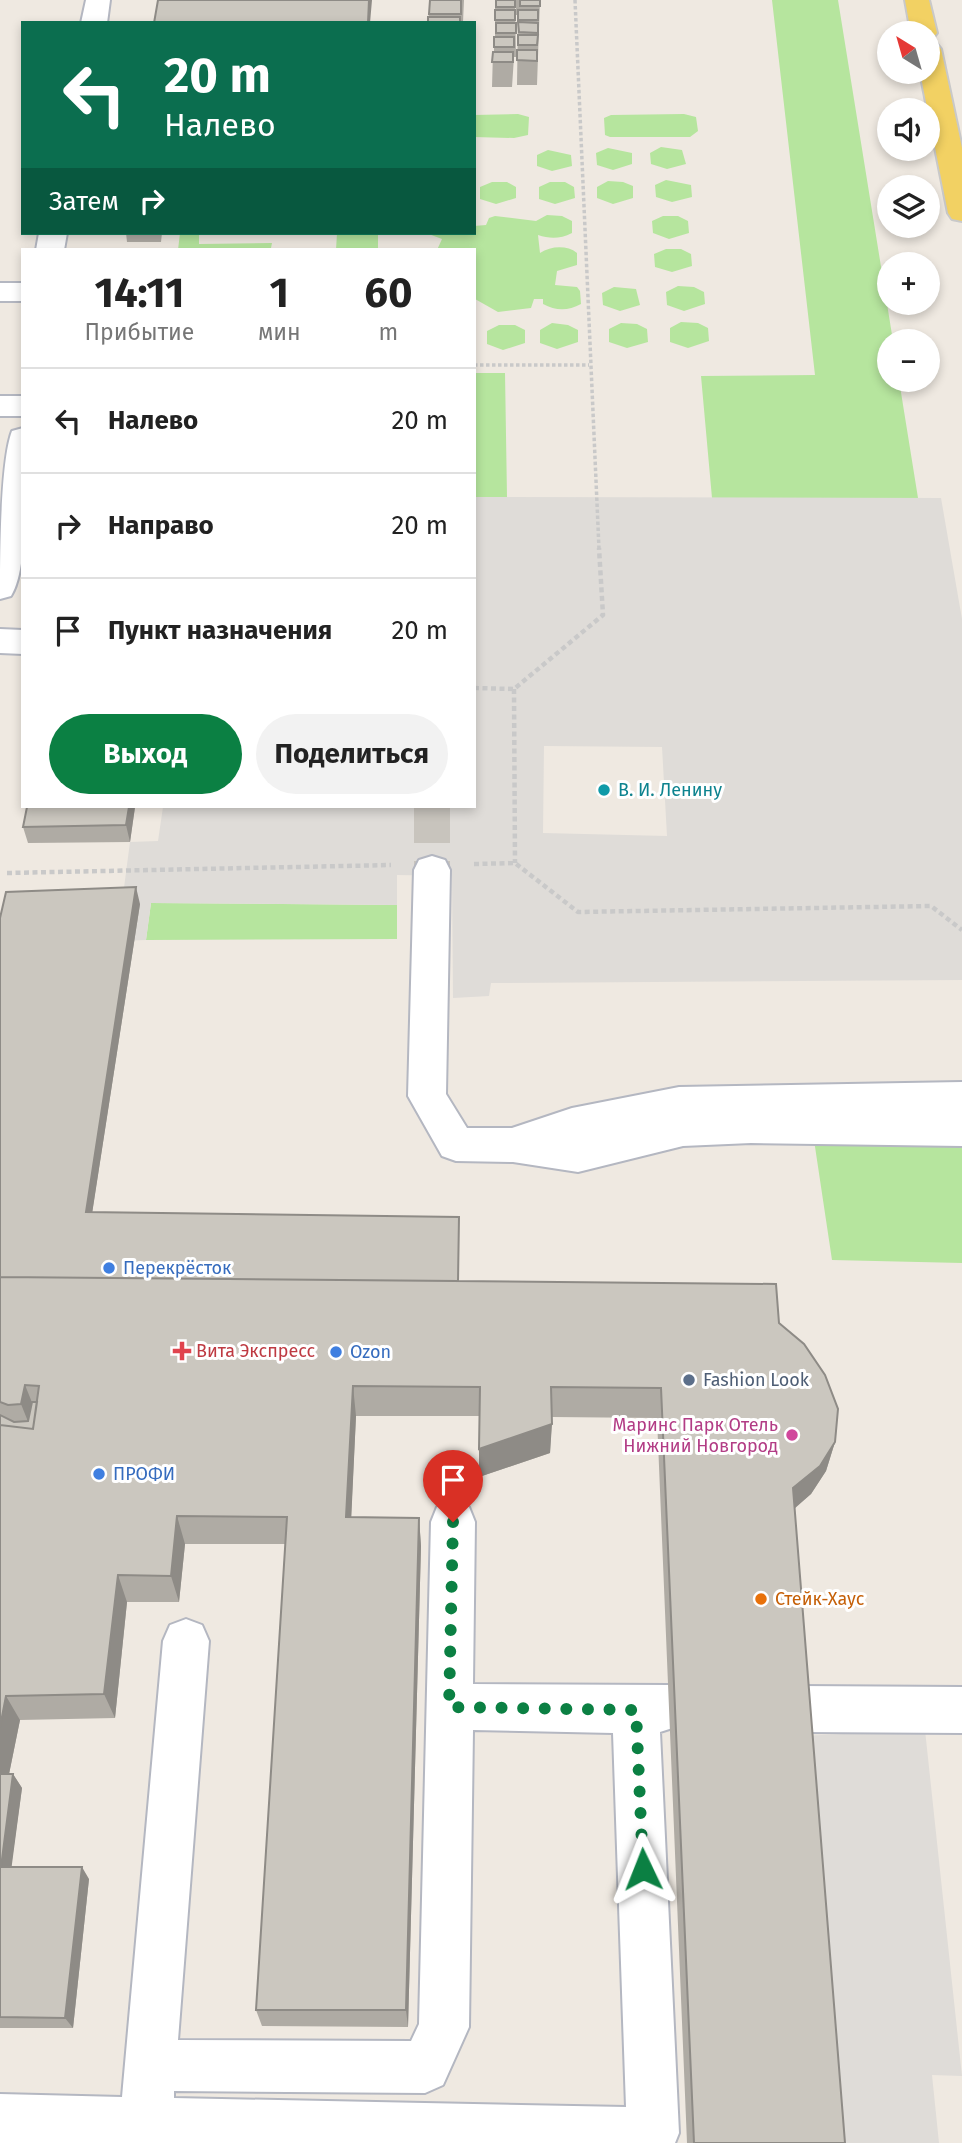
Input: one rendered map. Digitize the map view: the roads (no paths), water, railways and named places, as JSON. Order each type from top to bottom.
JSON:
[{"type":"main road","points":[[917,0],[921,21]]},
{"type":"main road","points":[[935,84],[962,213]]},
{"type":"street","points":[[94,21],[98,0]]},
{"type":"street","points":[[0,292],[21,292]]},
{"type":"street","points":[[0,406],[21,405]]},
{"type":"street","points":[[0,587],[21,451]]},
{"type":"street","points":[[0,641],[21,642]]},
{"type":"street","points":[[418,868],[427,1096],[456,1143],[513,1145],[578,1155],[683,1130],[751,1127],[962,1130]]},
{"type":"street","points":[[513,1145],[572,1124],[679,1103],[962,1098]]},
{"type":"street","points":[[150,2065],[425,2067],[444,2027],[453,1522]]},
{"type":"street","points":[[146,2122],[186,1641]]},
{"type":"street","points":[[0,2120],[146,2122],[573,2137],[653,2133],[652,1709],[449,1707]]},
{"type":"street","points":[[819,1718],[962,1710]]},
{"type":"tunnel","points":[[432,808],[432,870]]},
{"type":"place","name":"В. И. Ленину","points":[[604,790]]},
{"type":"place","name":"Перекрёсток","points":[[109,1268]]},
{"type":"place","name":"Вита Экспресс","points":[[182,1351]]},
{"type":"place","name":"Ozon","points":[[336,1352]]},
{"type":"place","name":"Fashion Look","points":[[689,1380]]},
{"type":"place","name":"Маринс Парк Отель Нижний Новгород","points":[[792,1435]]},
{"type":"place","name":"ПРОФИ","points":[[99,1474]]},
{"type":"place","name":"Стейк-Хаус","points":[[761,1599]]}]
